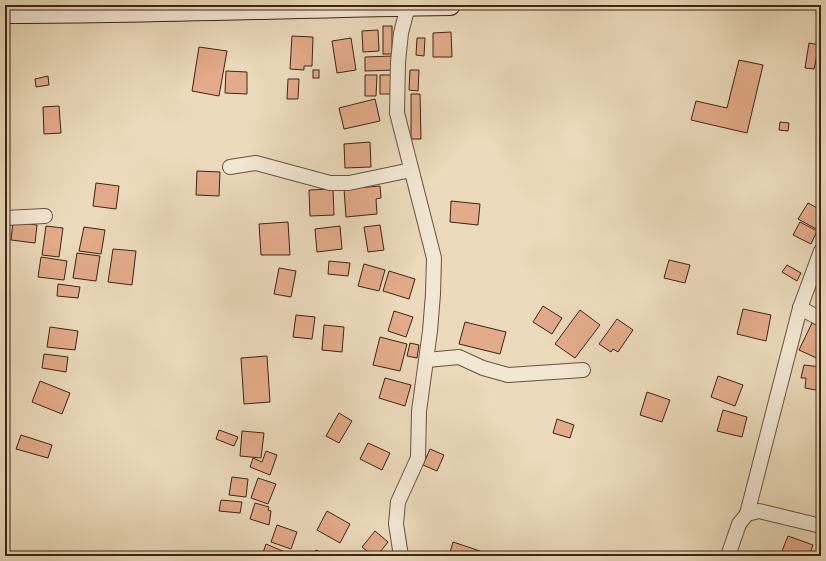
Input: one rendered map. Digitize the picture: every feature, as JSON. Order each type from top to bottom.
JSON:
[{"type":"main road","points":[[5,13],[144,9],[450,5]]},
{"type":"street","points":[[401,556],[396,524],[398,502],[418,458],[419,411],[427,360],[433,294],[434,258],[397,113],[398,62],[401,33],[409,5]]},
{"type":"street","points":[[230,167],[256,163],[330,183],[349,183],[412,170]]},
{"type":"street","points":[[5,218],[45,216]]},
{"type":"street","points":[[728,556],[739,524],[746,514],[800,308],[821,251]]},
{"type":"street","points":[[800,308],[821,319]]},
{"type":"street","points":[[427,360],[459,357],[483,368],[508,375],[583,370]]},
{"type":"street","points":[[746,514],[760,511],[821,526]]},
{"type":"building","points":[[383,26],[392,26],[392,54],[383,54]]},
{"type":"building","points":[[378,30],[379,51],[363,52],[362,31]]},
{"type":"building","points":[[451,32],[452,57],[433,57],[433,33]]},
{"type":"building","points":[[292,36],[313,37],[312,66],[304,66],[304,70],[290,69]]},
{"type":"building","points":[[351,38],[356,70],[337,73],[332,41]]},
{"type":"building","points":[[417,38],[425,38],[424,56],[416,55]]},
{"type":"building","points":[[809,43],[819,45],[814,69],[805,68]]},
{"type":"building","points":[[199,47],[227,51],[219,96],[192,91]]},
{"type":"building","points":[[393,56],[394,70],[365,71],[365,57]]},
{"type":"building","points":[[739,60],[763,65],[747,133],[691,120],[696,101],[727,108]]},
{"type":"building","points":[[313,70],[319,70],[319,78],[313,78]]},
{"type":"building","points":[[410,70],[419,70],[418,91],[409,90]]},
{"type":"building","points":[[226,71],[247,72],[247,94],[225,93]]},
{"type":"building","points":[[365,75],[377,75],[376,96],[365,96]]},
{"type":"building","points":[[380,75],[393,75],[393,94],[380,94]]},
{"type":"building","points":[[48,76],[49,85],[36,87],[35,79]]},
{"type":"building","points":[[288,79],[299,79],[298,99],[287,99]]},
{"type":"building","points":[[411,94],[420,94],[421,139],[411,139]]},
{"type":"building","points":[[375,99],[380,121],[344,129],[339,108]]},
{"type":"building","points":[[59,106],[61,133],[44,134],[43,107]]},
{"type":"building","points":[[780,122],[789,123],[788,131],[779,130]]},
{"type":"building","points":[[370,142],[371,167],[345,168],[344,144]]},
{"type":"building","points":[[197,171],[220,172],[219,196],[196,195]]},
{"type":"building","points":[[96,183],[119,186],[116,209],[93,206]]},
{"type":"building","points":[[380,186],[381,198],[376,199],[377,214],[346,217],[344,189]]},
{"type":"building","points":[[333,189],[334,215],[310,216],[309,190]]},
{"type":"building","points":[[451,201],[480,204],[478,225],[450,222]]},
{"type":"building","points":[[808,203],[821,210],[821,224],[818,230],[798,219]]},
{"type":"building","points":[[13,222],[37,225],[35,243],[11,240]]},
{"type":"building","points":[[288,222],[290,255],[261,255],[259,224]]},
{"type":"building","points":[[800,222],[817,231],[811,244],[793,235]]},
{"type":"building","points":[[380,225],[384,250],[368,252],[364,227]]},
{"type":"building","points":[[46,226],[63,228],[59,257],[42,255]]},
{"type":"building","points":[[340,226],[342,249],[317,252],[315,229]]},
{"type":"building","points":[[84,227],[105,230],[101,254],[79,251]]},
{"type":"building","points":[[113,249],[136,251],[132,285],[108,282]]},
{"type":"building","points":[[77,253],[100,256],[96,281],[73,278]]},
{"type":"building","points":[[41,257],[67,261],[64,280],[38,277]]},
{"type":"building","points":[[669,260],[690,265],[685,283],[664,278]]},
{"type":"building","points":[[329,261],[350,263],[348,276],[328,274]]},
{"type":"building","points":[[364,264],[385,270],[379,291],[358,286]]},
{"type":"building","points":[[787,265],[801,273],[797,281],[782,272]]},
{"type":"building","points":[[279,268],[296,271],[291,297],[274,294]]},
{"type":"building","points":[[389,271],[415,279],[409,299],[383,291]]},
{"type":"building","points":[[58,284],[80,287],[78,298],[57,296]]},
{"type":"building","points":[[543,306],[562,318],[552,334],[533,322]]},
{"type":"building","points":[[743,309],[771,315],[766,341],[737,334]]},
{"type":"building","points":[[580,310],[600,325],[575,358],[555,344]]},
{"type":"building","points":[[394,311],[413,317],[406,337],[388,331]]},
{"type":"building","points":[[296,315],[315,317],[312,339],[293,337]]},
{"type":"building","points":[[617,319],[633,330],[618,352],[613,349],[611,352],[599,344]]},
{"type":"building","points":[[465,322],[506,332],[500,354],[459,344]]},
{"type":"building","points":[[812,323],[821,327],[821,360],[799,350]]},
{"type":"building","points":[[324,325],[344,327],[342,352],[322,350]]},
{"type":"building","points":[[50,327],[78,331],[75,350],[47,347]]},
{"type":"building","points":[[380,337],[407,344],[400,371],[373,365]]},
{"type":"building","points":[[410,343],[419,345],[417,358],[407,356]]},
{"type":"building","points":[[44,354],[68,357],[66,372],[42,368]]},
{"type":"building","points":[[267,356],[270,402],[244,404],[241,358]]},
{"type":"building","points":[[804,365],[821,367],[821,391],[805,388],[806,378],[801,378]]},
{"type":"building","points":[[718,376],[743,385],[735,406],[711,397]]},
{"type":"building","points":[[385,378],[411,385],[405,406],[379,398]]},
{"type":"building","points":[[40,381],[70,393],[62,414],[32,402]]},
{"type":"building","points":[[647,392],[670,400],[662,422],[640,415]]},
{"type":"building","points":[[723,410],[747,417],[742,437],[717,431]]},
{"type":"building","points":[[339,413],[352,421],[339,443],[326,436]]},
{"type":"building","points":[[557,419],[574,425],[570,438],[553,433]]},
{"type":"building","points":[[219,430],[238,437],[234,446],[216,439]]},
{"type":"building","points":[[242,431],[264,433],[261,458],[240,456]]},
{"type":"building","points":[[21,435],[52,445],[48,458],[16,449]]},
{"type":"building","points":[[368,443],[390,453],[382,470],[360,459]]},
{"type":"building","points":[[430,449],[444,455],[437,471],[423,465]]},
{"type":"building","points":[[266,451],[277,455],[270,475],[250,467],[253,458],[262,462]]},
{"type":"building","points":[[232,477],[248,479],[246,497],[229,495]]},
{"type":"building","points":[[258,478],[276,484],[268,504],[251,498]]},
{"type":"building","points":[[221,500],[242,502],[240,513],[219,511]]},
{"type":"building","points":[[255,503],[269,507],[268,510],[271,511],[269,525],[250,519]]},
{"type":"building","points":[[327,511],[350,524],[340,543],[317,530]]},
{"type":"building","points":[[277,525],[297,532],[291,549],[271,542]]},
{"type":"building","points":[[375,531],[388,542],[377,556],[373,556],[362,547]]},
{"type":"building","points":[[788,536],[813,545],[809,556],[780,556]]},
{"type":"building","points":[[453,542],[483,552],[482,556],[449,556]]},
{"type":"building","points":[[266,544],[285,552],[283,556],[262,556]]},
{"type":"building","points":[[316,550],[330,556],[313,556]]},
{"type":"building","points":[[228,552],[241,556],[226,556]]}]
